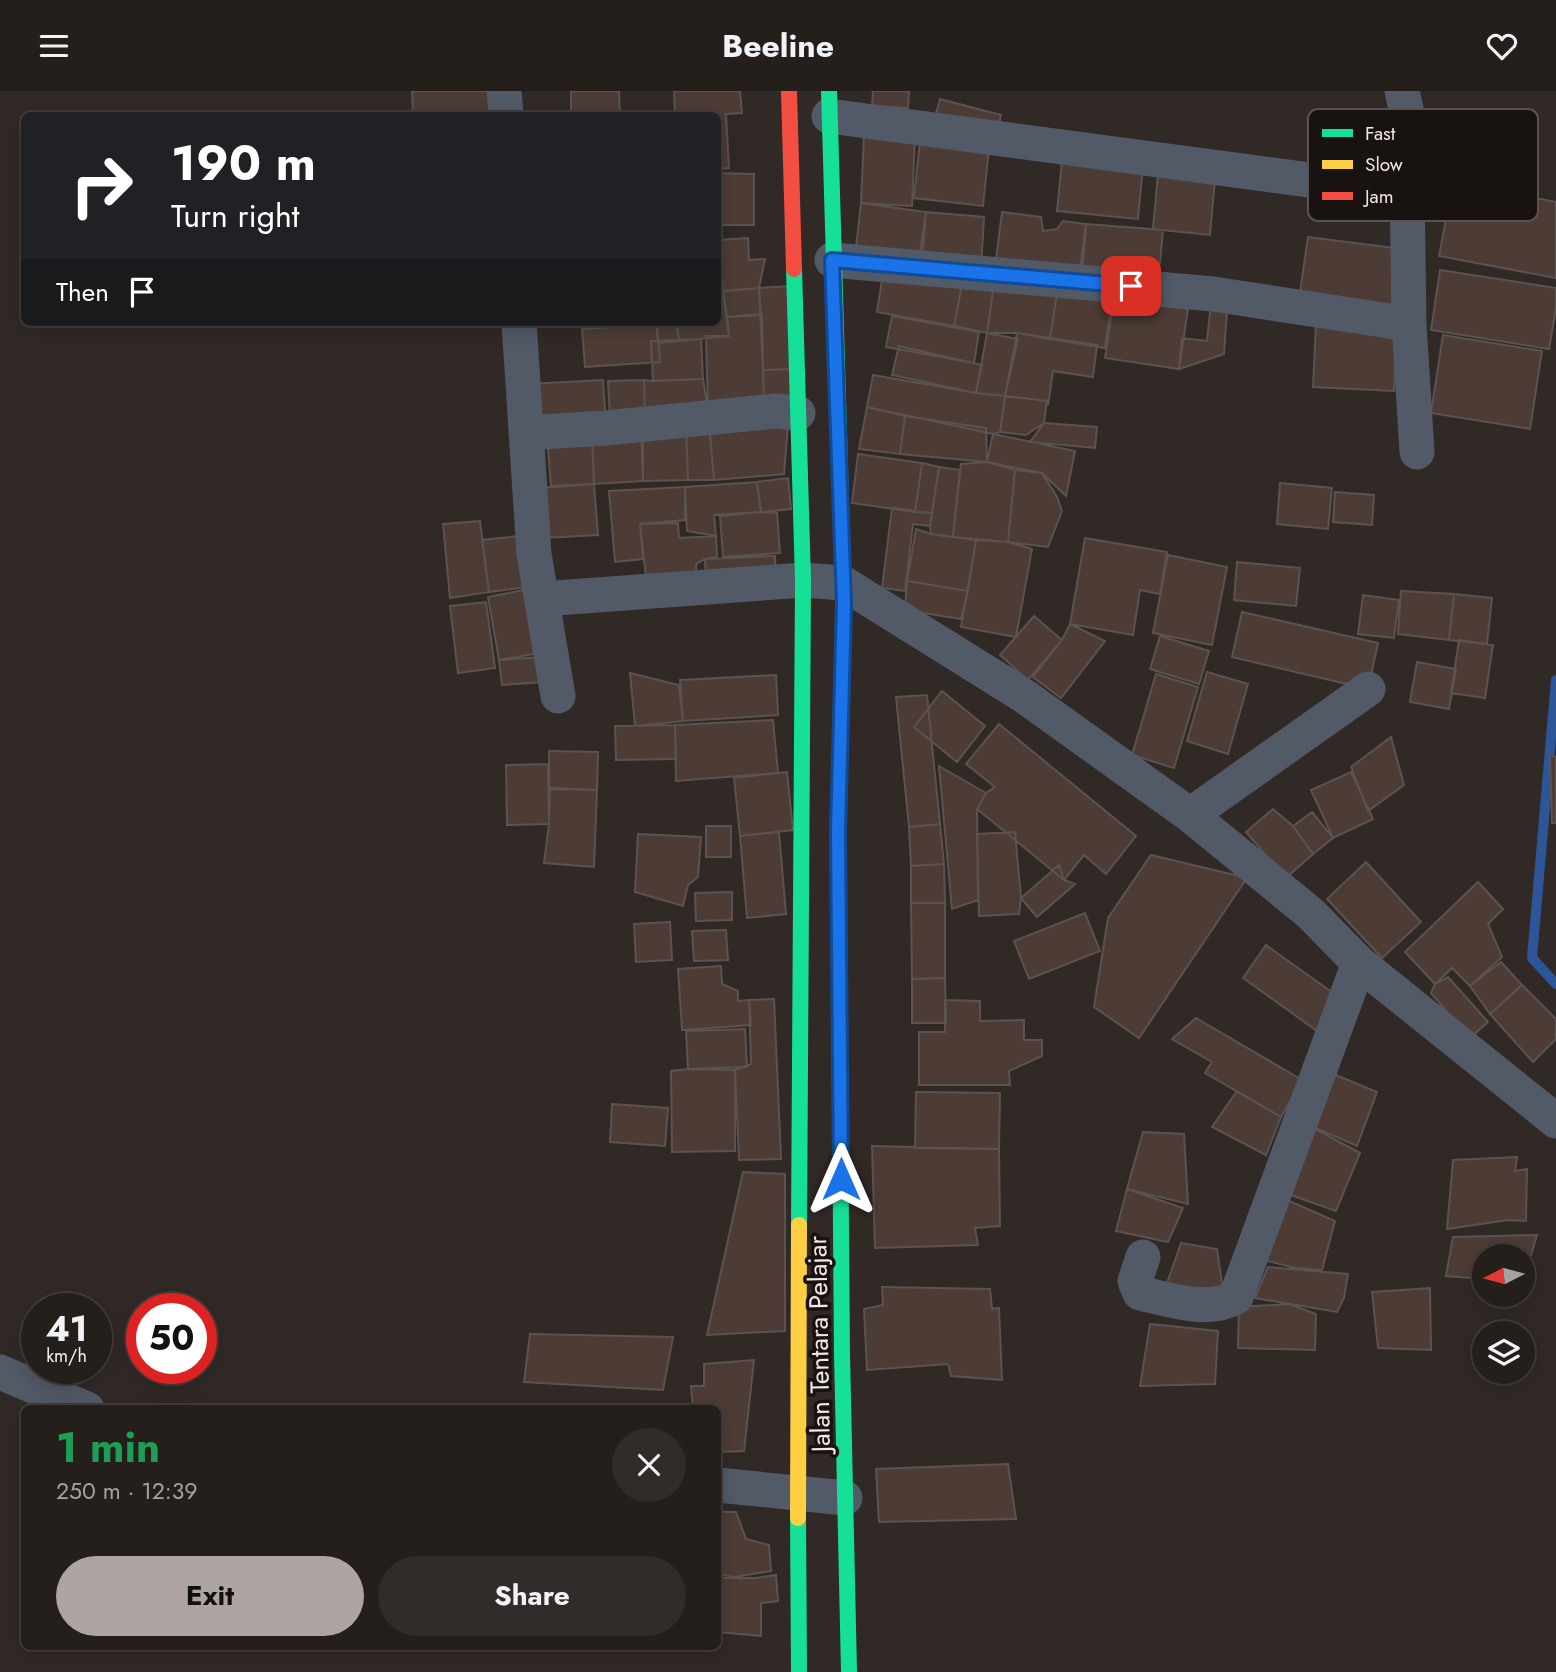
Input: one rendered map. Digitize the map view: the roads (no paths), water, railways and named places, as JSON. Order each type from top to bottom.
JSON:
[{"type":"street","points":[[504,91],[506,112]]},
{"type":"street","points":[[789,91],[803,580],[797,1493],[799,1672]]},
{"type":"street","points":[[1402,91],[1406,109]]},
{"type":"street","points":[[829,103],[920,130],[1308,180]]},
{"type":"street","name":"Jalan Tentara Pelajar","points":[[829,103],[843,583],[838,832],[849,1672]]},
{"type":"street","points":[[1407,221],[1409,324],[1417,452]]},
{"type":"street","points":[[832,260],[1213,294],[1409,324]]},
{"type":"street","points":[[519,326],[534,554],[558,696]]},
{"type":"street","points":[[526,433],[776,411],[797,413]]},
{"type":"street","points":[[542,599],[803,580],[843,583],[1024,696],[1190,815],[1310,913],[1359,963],[1556,1121]]},
{"type":"street","points":[[1190,815],[1368,689]]},
{"type":"street","points":[[1143,1257],[1135,1281],[1140,1293],[1175,1301],[1216,1305],[1236,1297],[1359,963]]},
{"type":"street","points":[[0,1372],[78,1405]]},
{"type":"street","points":[[721,1485],[845,1498]]},
{"type":"waterway","points":[[1556,680],[1532,958],[1556,984]]}]
